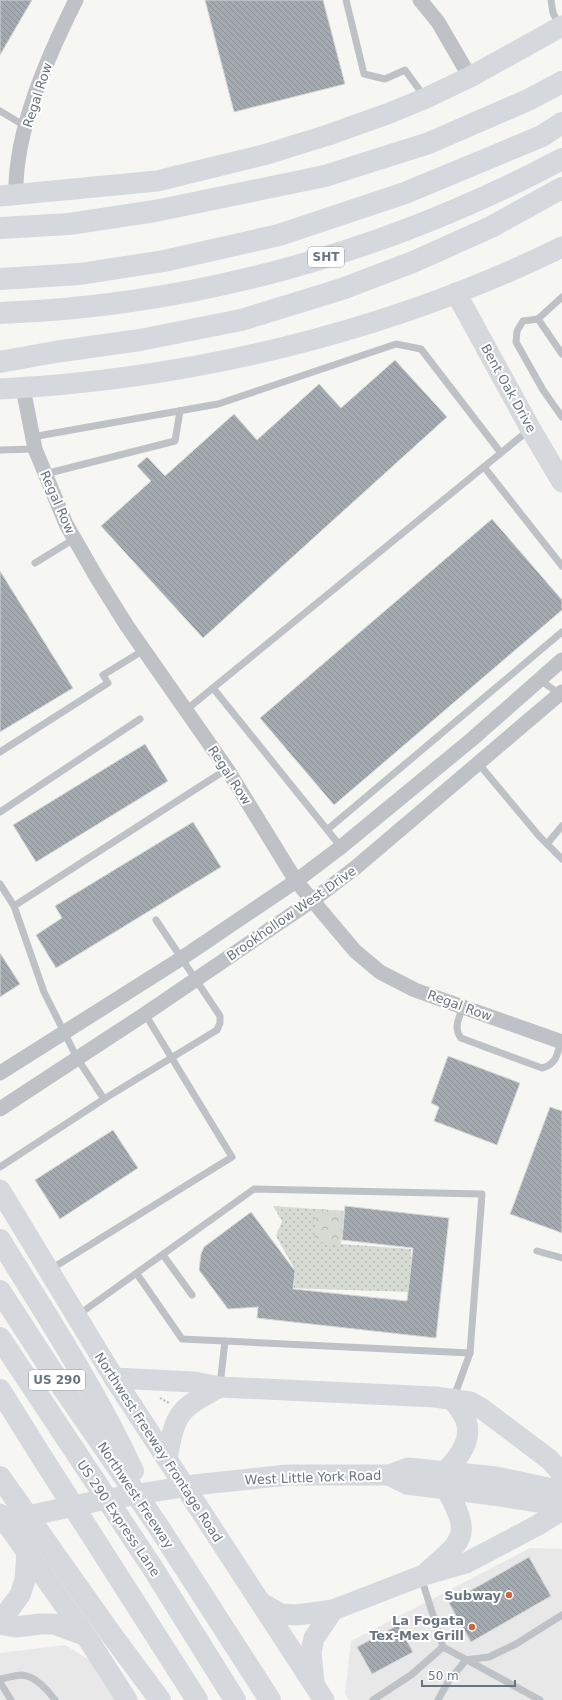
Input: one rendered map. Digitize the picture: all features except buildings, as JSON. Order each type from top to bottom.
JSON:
[{"type":"highway","points":[[0,228],[70,224],[155,211],[325,176],[429,143],[528,100],[562,82]]},
{"type":"highway","points":[[0,278],[80,274],[164,261],[279,235],[405,193],[542,136],[562,123]]},
{"type":"highway","name":"SHT","points":[[0,313],[75,308],[139,300],[258,276],[324,258],[388,237],[452,212],[562,159]]},
{"type":"highway","points":[[0,362],[54,352],[140,340],[241,320],[342,289],[413,262],[492,227],[562,188]]},
{"type":"highway","points":[[0,351],[54,352]]},
{"type":"highway","points":[[0,1240],[114,1430],[158,1526]]},
{"type":"highway","name":"Northwest Freeway","points":[[0,1292],[61,1386],[158,1526],[270,1700]]},
{"type":"highway","name":"US 290 Express Lane","points":[[0,1338],[152,1567],[235,1700]]},
{"type":"highway","points":[[0,1390],[197,1700]]},
{"type":"highway","points":[[0,1413],[38,1451]]},
{"type":"highway","points":[[0,1477],[111,1634],[160,1700]]},
{"type":"main road","points":[[8,195],[137,183],[183,176],[298,145],[387,114],[426,98],[470,77],[561,27]]},
{"type":"main road","points":[[0,389],[128,377],[229,360],[288,346],[398,314],[456,293],[562,247]]},
{"type":"main road","name":"Bent Oak Drive","points":[[456,293],[530,428],[562,482]]},
{"type":"main road","name":"Northwest Freeway Frontage Road","points":[[0,1190],[114,1378],[319,1693]]},
{"type":"main road","points":[[114,1378],[194,1382],[220,1387],[435,1397],[470,1402],[481,1408],[550,1460],[562,1474]]},
{"type":"main road","points":[[167,1458],[172,1429],[178,1416],[188,1404],[220,1387]]},
{"type":"main road","points":[[421,1576],[451,1551],[460,1539],[462,1526],[446,1479],[466,1444],[468,1431],[465,1419],[453,1400]]},
{"type":"main road","name":"West Little York Road","points":[[0,1522],[97,1501],[242,1479],[288,1475],[389,1475],[408,1468],[446,1479],[562,1506]]},
{"type":"main road","name":"West Little York Road","points":[[446,1479],[496,1477],[562,1491]]},
{"type":"main road","points":[[258,1600],[281,1614],[297,1615],[333,1610],[421,1576],[466,1564],[538,1525],[562,1510]]},
{"type":"main road","points":[[0,1514],[86,1636],[127,1700]]},
{"type":"main road","points":[[27,1551],[25,1580],[20,1595],[0,1623],[16,1627],[54,1624],[86,1636]]},
{"type":"main road","points":[[319,1693],[311,1652],[314,1638],[333,1610]]},
{"type":"street","name":"Regal Row","points":[[8,195],[16,173],[26,126],[42,75],[57,38],[76,0]]},
{"type":"street","points":[[420,0],[438,22],[470,77]]},
{"type":"street","name":"Regal Row","points":[[23,388],[34,443],[66,524],[74,539],[100,584],[144,650],[228,769],[296,881],[355,951],[380,972],[416,990],[562,1042]]},
{"type":"street","name":"Brookhollow West Drive","points":[[0,1073],[182,958],[296,881],[342,847],[562,660]]},
{"type":"street","name":"Brookhollow West Drive","points":[[0,1108],[145,1014],[313,900],[355,868],[561,694]]},
{"type":"street","points":[[407,792],[422,811]]},
{"type":"lane","points":[[346,0],[364,74],[385,79],[405,70],[426,98]]},
{"type":"lane","points":[[552,0],[553,12],[561,27]]},
{"type":"lane","points":[[0,111],[26,126]]},
{"type":"lane","points":[[562,297],[538,319],[523,322],[516,330],[516,342],[543,390],[562,417]]},
{"type":"lane","points":[[538,319],[562,354]]},
{"type":"lane","points":[[0,450],[218,404],[396,344],[421,349],[501,452]]},
{"type":"lane","points":[[46,474],[175,441],[180,411]]},
{"type":"lane","points":[[186,710],[530,428]]},
{"type":"lane","points":[[484,467],[562,566]]},
{"type":"lane","points":[[35,563],[74,539]]},
{"type":"lane","points":[[328,829],[562,632]]},
{"type":"lane","points":[[0,752],[108,683],[103,675],[144,650]]},
{"type":"lane","points":[[540,680],[561,694]]},
{"type":"lane","points":[[213,688],[342,847]]},
{"type":"lane","points":[[0,812],[140,719]]},
{"type":"lane","points":[[478,763],[547,844],[562,859]]},
{"type":"lane","points":[[14,906],[228,769]]},
{"type":"lane","points":[[547,844],[562,826]]},
{"type":"lane","points":[[0,884],[14,906],[44,992],[77,1058],[104,1099]]},
{"type":"lane","points":[[0,1167],[104,1099],[217,1030],[220,1023],[220,1016],[156,920]]},
{"type":"lane","points":[[463,1006],[456,1026],[458,1034],[461,1038],[542,1068],[549,1066],[554,1061],[562,1042]]},
{"type":"lane","points":[[49,1270],[232,1157],[145,1014]]},
{"type":"lane","points":[[76,1316],[254,1190],[482,1194],[470,1353],[453,1400]]},
{"type":"lane","points":[[537,1251],[562,1258]]},
{"type":"lane","points":[[163,1255],[192,1295]]},
{"type":"lane","points":[[137,1274],[182,1339],[470,1353]]},
{"type":"lane","points":[[220,1387],[225,1341]]},
{"type":"lane","points":[[421,1576],[443,1647],[540,1700]]},
{"type":"lane","points":[[438,1700],[448,1682],[466,1660],[490,1657],[516,1644],[562,1615]]},
{"type":"lane","points":[[373,1700],[411,1675],[443,1647]]},
{"type":"lane","points":[[0,1679],[23,1675],[33,1679],[49,1692],[55,1700]]},
{"type":"lane","points":[[0,1682],[11,1700]]},
{"type":"shaded area","points":[[530,1548],[562,1549],[562,1700],[349,1700],[345,1694],[351,1641]]},
{"type":"shaded area","points":[[65,1645],[109,1672],[128,1700],[0,1700],[0,1653]]},
{"type":"green space","points":[[273,1206],[344,1211],[341,1244],[411,1249],[410,1292],[288,1288],[286,1276],[294,1268],[276,1236],[282,1221]]},
{"type":"green space","points":[[317,1209],[344,1211],[340,1244],[314,1241]]},
{"type":"place","name":"Subway","points":[[509,1595]]},
{"type":"place","name":"La Fogata Tex-Mex Grill","points":[[472,1627]]}]
